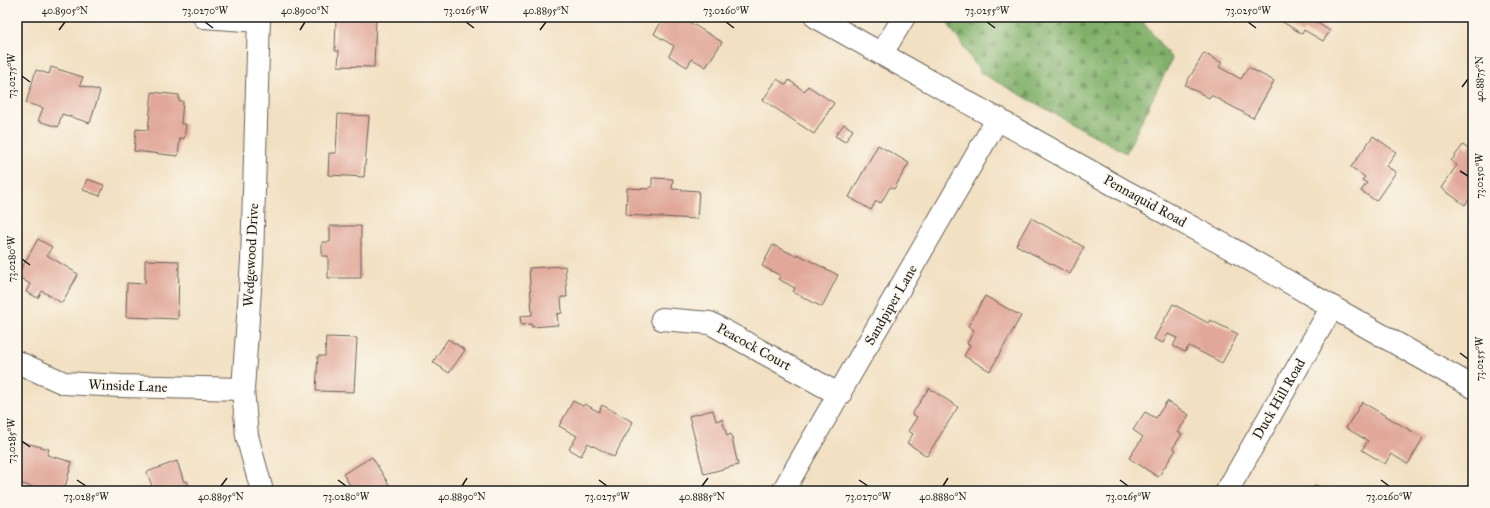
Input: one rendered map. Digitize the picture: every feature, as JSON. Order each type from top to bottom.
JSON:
[{"type":"street","points":[[204,17],[259,19]]},
{"type":"street","name":"Pennaquid Road","points":[[816,17],[1230,248],[1332,308],[1473,387]]},
{"type":"street","points":[[882,53],[904,17]]},
{"type":"street","name":"Wedgewood Drive","points":[[259,19],[252,261],[243,389],[247,436],[262,491]]},
{"type":"street","name":"Sandpiper Lane","points":[[783,491],[998,118]]},
{"type":"street","name":"Duck Hill Road","points":[[1226,491],[1332,308]]},
{"type":"street","name":"Peacock Court","points":[[662,319],[710,323],[840,394]]},
{"type":"street","name":"Winside Lane","points":[[17,362],[64,383],[243,389]]},
{"type":"green space","points":[[953,17],[1139,17],[1172,59],[1126,153],[981,73],[948,24]]},
{"type":"building","points":[[343,17],[376,17],[374,67],[338,66],[339,51],[335,51],[336,18],[343,19]]},
{"type":"building","points":[[664,17],[681,17],[722,42],[706,67],[692,59],[687,67],[669,56],[674,46],[654,34]]},
{"type":"building","points":[[1280,17],[1313,17],[1311,19],[1330,31],[1323,41],[1304,30],[1302,34],[1278,19]]},
{"type":"building","points":[[1204,53],[1222,63],[1219,67],[1241,79],[1248,67],[1274,81],[1253,118],[1211,95],[1209,98],[1185,85]]},
{"type":"building","points":[[51,67],[83,77],[80,85],[100,91],[90,123],[62,114],[58,127],[38,121],[43,108],[26,103],[36,70],[49,74]]},
{"type":"building","points":[[777,79],[786,85],[789,80],[804,91],[808,86],[834,103],[814,134],[763,100]]},
{"type":"building","points":[[152,92],[179,95],[179,101],[183,101],[181,124],[186,124],[184,139],[180,138],[178,156],[134,151],[136,129],[148,130]]},
{"type":"building","points":[[338,114],[369,116],[364,177],[328,175],[329,153],[336,153]]},
{"type":"building","points":[[844,124],[853,130],[845,142],[835,136]]},
{"type":"building","points":[[1373,136],[1396,152],[1386,166],[1396,172],[1376,201],[1361,191],[1367,183],[1362,180],[1365,177],[1351,167]]},
{"type":"building","points":[[1473,143],[1473,194],[1465,205],[1441,188],[1457,165],[1451,161],[1463,145],[1468,149]]},
{"type":"building","points":[[878,145],[909,163],[894,189],[890,187],[881,203],[876,201],[871,210],[849,197]]},
{"type":"building","points":[[652,178],[673,179],[672,189],[699,191],[697,219],[626,215],[627,188],[649,189],[649,187],[652,187]]},
{"type":"building","points":[[87,179],[104,185],[100,196],[83,190]]},
{"type":"building","points":[[1031,218],[1084,247],[1070,274],[1016,245]]},
{"type":"building","points":[[330,226],[361,226],[361,278],[328,278],[328,256],[322,256],[322,242],[330,242]]},
{"type":"building","points":[[38,239],[52,247],[47,255],[78,274],[62,303],[42,291],[38,298],[26,292],[30,284],[17,276]]},
{"type":"building","points":[[773,245],[796,256],[797,254],[838,275],[822,307],[793,292],[795,288],[778,279],[781,276],[762,266]]},
{"type":"building","points":[[145,260],[179,261],[178,319],[126,317],[127,283],[145,284]]},
{"type":"building","points":[[565,266],[567,297],[561,297],[562,313],[557,314],[558,325],[532,327],[531,324],[521,325],[520,316],[532,315],[529,268]]},
{"type":"building","points":[[1473,292],[1473,304],[1468,301]]},
{"type":"building","points":[[985,296],[1021,316],[990,371],[964,356],[970,345],[967,344],[974,330],[968,326]]},
{"type":"building","points":[[1173,304],[1208,323],[1210,320],[1238,334],[1222,363],[1189,346],[1185,352],[1173,346],[1177,338],[1168,334],[1163,343],[1154,339]]},
{"type":"building","points":[[326,337],[357,338],[354,392],[316,391],[318,356],[325,356]]},
{"type":"building","points":[[448,339],[465,350],[449,373],[433,362]]},
{"type":"building","points":[[929,388],[958,407],[927,456],[907,443],[913,434],[908,431],[917,417],[912,414]]},
{"type":"building","points":[[573,401],[583,406],[585,404],[599,412],[602,405],[633,422],[614,457],[588,443],[581,456],[569,449],[577,436],[559,426]]},
{"type":"building","points":[[1167,401],[1189,415],[1178,432],[1182,434],[1173,448],[1176,450],[1158,477],[1129,458],[1143,437],[1133,430],[1145,412],[1156,418]]},
{"type":"building","points":[[1362,402],[1423,438],[1408,464],[1391,454],[1385,464],[1362,450],[1368,441],[1346,428]]},
{"type":"building","points":[[713,410],[716,421],[722,419],[727,436],[731,434],[738,465],[704,474],[689,416]]},
{"type":"building","points":[[18,441],[49,449],[47,455],[72,462],[64,491],[45,491],[17,482]]},
{"type":"building","points":[[372,457],[393,491],[354,491],[343,474]]},
{"type":"building","points":[[177,461],[184,482],[187,481],[191,491],[148,491],[153,489],[147,472]]},
{"type":"building","points":[[1315,485],[1327,491],[1312,491]]}]
